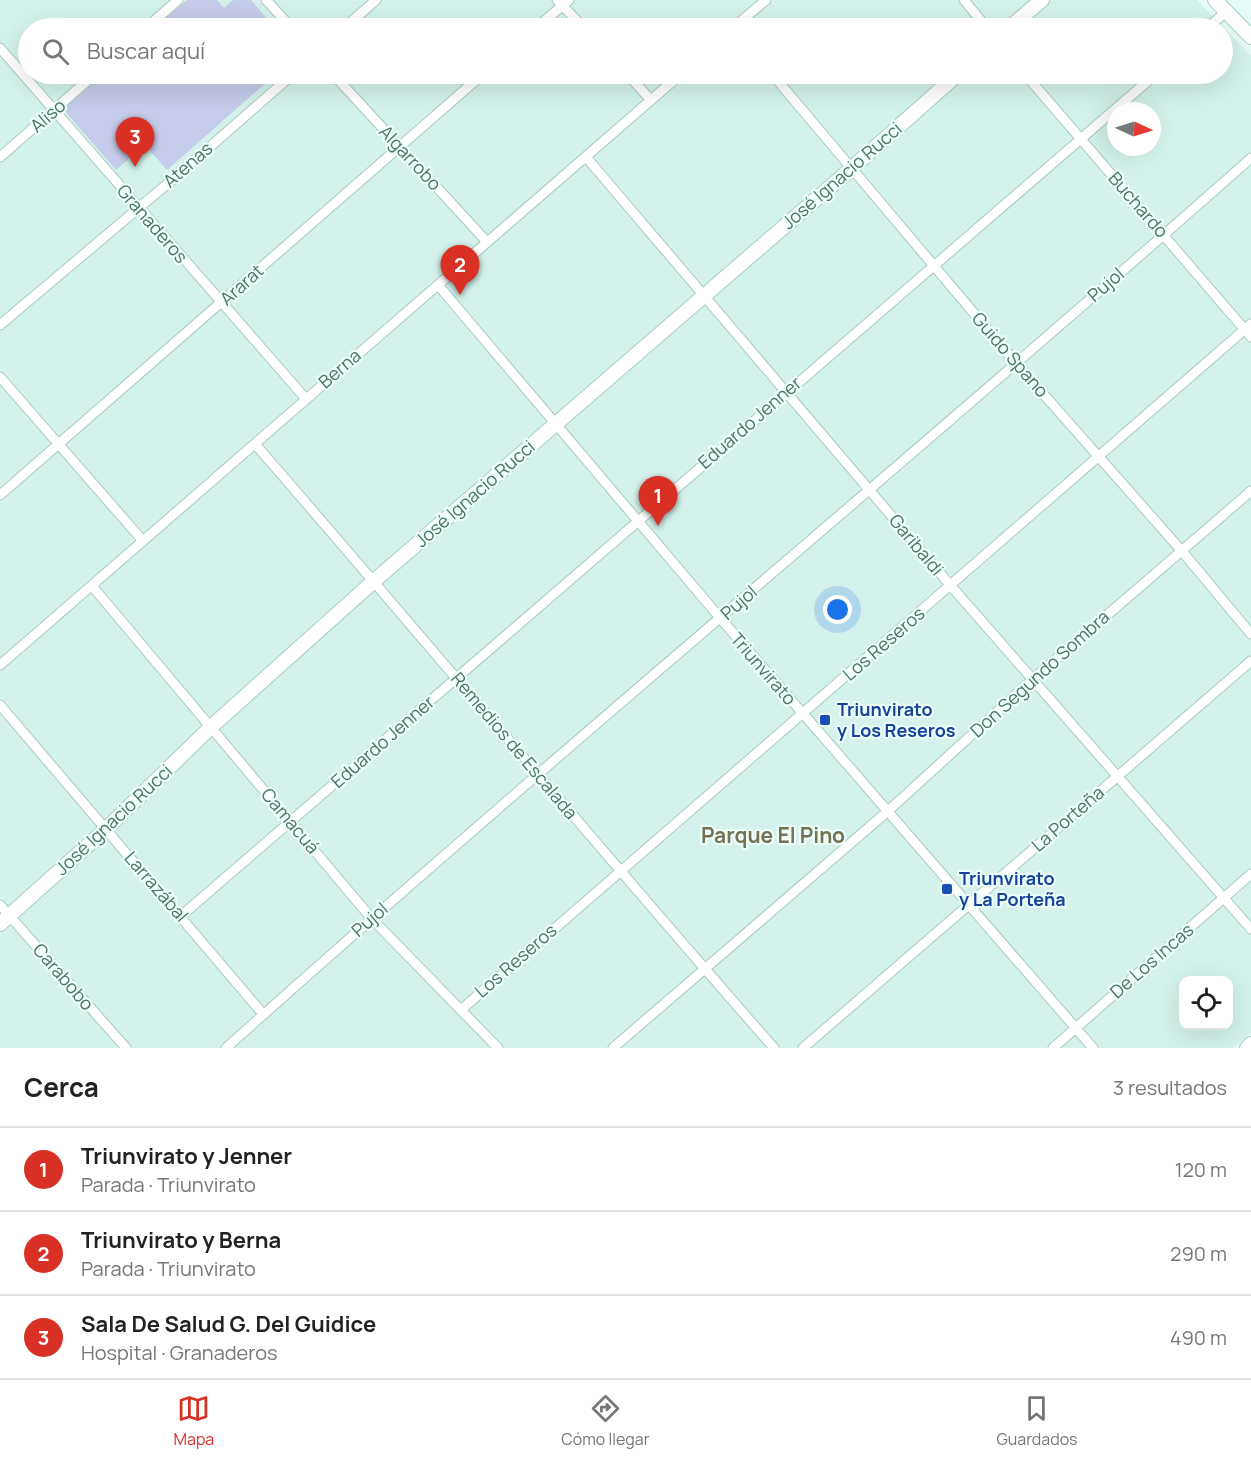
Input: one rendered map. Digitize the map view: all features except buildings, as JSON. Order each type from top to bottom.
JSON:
[{"type":"street","points":[[157,18],[178,0]]},
{"type":"street","points":[[266,0],[283,18]]},
{"type":"street","points":[[355,18],[376,0]]},
{"type":"street","points":[[745,18],[766,0]]},
{"type":"street","points":[[964,0],[979,18]]},
{"type":"street","points":[[1021,18],[1042,0]]},
{"type":"street","points":[[1215,0],[1232,18]]},
{"type":"street","points":[[546,18],[563,2],[576,18]]},
{"type":"street","points":[[1219,18],[1226,12]]},
{"type":"street","points":[[1233,19],[1251,37]]},
{"type":"street","name":"Granaderos","points":[[0,48],[18,69]]},
{"type":"street","name":"Granaderos","points":[[31,84],[306,399]]},
{"type":"street","name":"Aliso","points":[[0,157],[84,84]]},
{"type":"street","name":"Atenas","points":[[0,325],[281,84]]},
{"type":"street","name":"Algarrobo","points":[[342,84],[487,242]]},
{"type":"street","name":"Ararat","points":[[0,495],[222,304],[398,146],[471,84]]},
{"type":"street","points":[[636,84],[651,100]]},
{"type":"street","name":"Berna","points":[[0,665],[669,84]]},
{"type":"street","name":"Guido Spano","points":[[781,84],[1016,363],[1181,550],[1251,634]]},
{"type":"street","name":"José Ignacio Rucci","points":[[5,920],[106,829],[212,726],[374,581],[947,84]]},
{"type":"street","name":"Buchardo","points":[[1034,84],[1249,330]]},
{"type":"street","name":"Eduardo Jenner","points":[[182,916],[786,391],[934,267],[1144,84]]},
{"type":"street","name":"Garibaldi","points":[[586,157],[951,586],[1251,929]]},
{"type":"street","name":"Pujol","points":[[226,1048],[538,774],[721,619],[1251,158]]},
{"type":"street","name":"Triunvirato","points":[[438,285],[802,714],[1094,1048]]},
{"type":"street","name":"Los Reseros","points":[[462,1009],[1098,456],[1249,330]]},
{"type":"street","points":[[0,377],[142,541]]},
{"type":"street","name":"Remedios de Escalada","points":[[255,444],[457,678],[619,871],[774,1048]]},
{"type":"street","name":"Don Segundo Sombra","points":[[613,1048],[888,811],[1033,679],[1251,491]]},
{"type":"street","name":"Camacuá","points":[[92,586],[372,919],[498,1048]]},
{"type":"street","name":"La Porteña","points":[[803,1048],[1251,661]]},
{"type":"street","name":"Larrazábal","points":[[0,705],[182,916],[263,1014]]},
{"type":"street","name":"De Los Incas","points":[[1053,1048],[1251,874]]},
{"type":"street","name":"Carabobo","points":[[0,905],[5,920],[126,1048]]},
{"type":"street","points":[[1246,1048],[1251,1044]]},
{"type":"shaded area","points":[[0,0],[1197,0],[1214,18],[18,18],[18,84],[1233,84],[1233,37],[1251,56],[1251,1033],[1233,1048],[0,1048]]},
{"type":"shaded area","points":[[187,0],[217,0],[224,8],[233,0],[251,0],[266,18],[166,18]]},
{"type":"shaded area","points":[[92,84],[265,84],[167,170],[145,145],[116,170],[63,109]]},
{"type":"place","name":"Sala De Salud G. Del Guidice","points":[[135,167]]},
{"type":"place","name":"Triunvirato y Berna","points":[[460,295]]},
{"type":"place","name":"Triunvirato y Jenner","points":[[658,526]]},
{"type":"place","name":"Triunvirato y Los Reseros","points":[[825,720]]},
{"type":"place","name":"Triunvirato y La Porteña","points":[[947,889]]},
{"type":"district","name":"Parque El Pino","points":[[773,836]]}]
